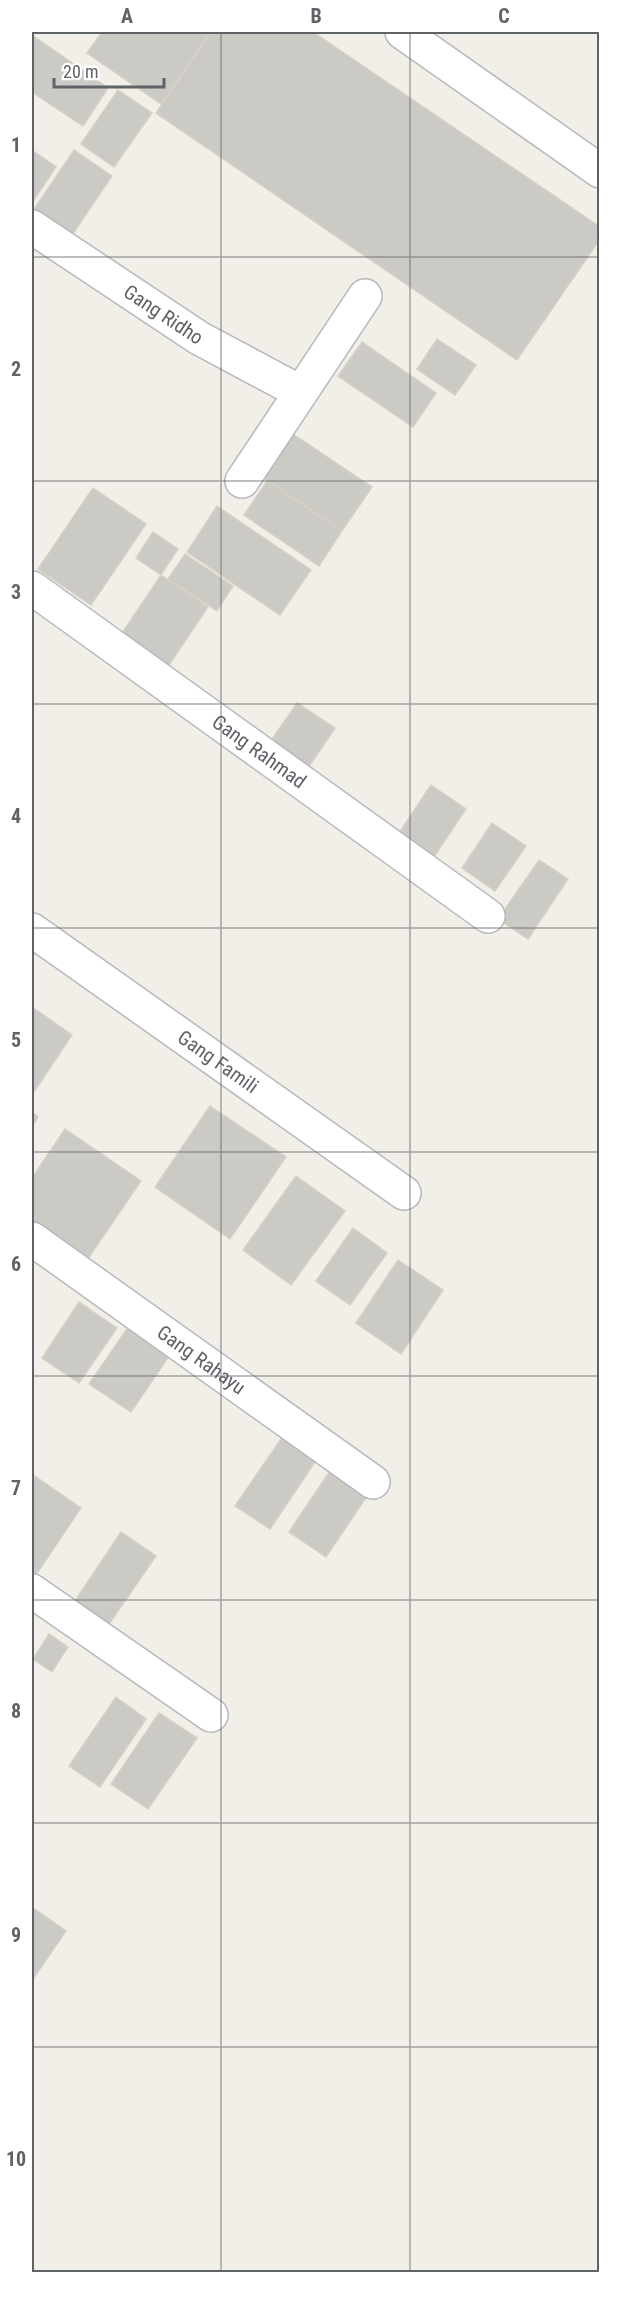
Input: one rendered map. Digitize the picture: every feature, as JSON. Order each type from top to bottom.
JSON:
[{"type":"street","points":[[402,32],[600,171]]},
{"type":"street","name":"Gang Ridho","points":[[32,227],[199,338],[300,392]]},
{"type":"street","points":[[242,481],[365,296]]},
{"type":"street","name":"Gang Rahmad","points":[[32,588],[488,916]]},
{"type":"street","name":"Gang Famili","points":[[32,930],[404,1193]]},
{"type":"street","name":"Gang Rahayu","points":[[32,1239],[372,1482]]},
{"type":"street","points":[[32,1591],[211,1715]]},
{"type":"building","points":[[102,32],[211,32],[161,104],[87,53]]},
{"type":"building","points":[[211,32],[313,32],[600,227],[600,239],[517,360],[156,113]]},
{"type":"building","points":[[32,35],[108,88],[83,126],[32,92]]},
{"type":"building","points":[[118,90],[152,113],[114,167],[81,144]]},
{"type":"building","points":[[32,150],[56,167],[32,203]]},
{"type":"building","points":[[74,150],[112,176],[70,238],[32,212]]},
{"type":"building","points":[[437,339],[476,365],[455,395],[417,369]]},
{"type":"building","points":[[362,342],[436,393],[413,427],[338,376]]},
{"type":"building","points":[[284,428],[372,487],[342,531],[255,472]]},
{"type":"building","points":[[267,481],[342,531],[319,566],[244,515]]},
{"type":"building","points":[[93,488],[146,524],[91,605],[38,569]]},
{"type":"building","points":[[217,506],[311,570],[280,615],[187,552]]},
{"type":"building","points":[[153,532],[178,549],[161,575],[136,558]]},
{"type":"building","points":[[185,554],[233,586],[217,611],[168,579]]},
{"type":"building","points":[[161,575],[208,607],[167,668],[120,636]]},
{"type":"building","points":[[297,703],[335,728],[308,768],[270,742]]},
{"type":"building","points":[[431,785],[466,809],[434,857],[399,833]]},
{"type":"building","points":[[492,823],[526,846],[495,891],[462,868]]},
{"type":"building","points":[[539,860],[568,879],[528,939],[498,919]]},
{"type":"building","points":[[32,1007],[72,1035],[32,1095]]},
{"type":"building","points":[[210,1106],[286,1157],[230,1239],[155,1187]]},
{"type":"building","points":[[32,1112],[38,1117],[32,1127]]},
{"type":"building","points":[[65,1129],[141,1181],[81,1269],[32,1235],[32,1178]]},
{"type":"building","points":[[296,1176],[345,1211],[291,1285],[243,1250]]},
{"type":"building","points":[[353,1228],[387,1253],[350,1305],[316,1281]]},
{"type":"building","points":[[398,1260],[443,1290],[401,1354],[356,1323]]},
{"type":"building","points":[[79,1302],[117,1328],[79,1383],[42,1358]]},
{"type":"building","points":[[133,1320],[174,1349],[131,1412],[89,1384]]},
{"type":"building","points":[[283,1436],[317,1459],[270,1529],[235,1506]]},
{"type":"building","points":[[332,1468],[369,1493],[326,1557],[289,1532]]},
{"type":"building","points":[[32,1474],[81,1508],[33,1579],[32,1578]]},
{"type":"building","points":[[121,1532],[156,1556],[105,1630],[71,1607]]},
{"type":"building","points":[[49,1634],[68,1647],[52,1672],[33,1659]]},
{"type":"building","points":[[116,1697],[146,1719],[100,1787],[69,1766]]},
{"type":"building","points":[[159,1713],[197,1738],[148,1809],[111,1784]]},
{"type":"building","points":[[32,1907],[66,1931],[33,1979],[32,1978]]}]
